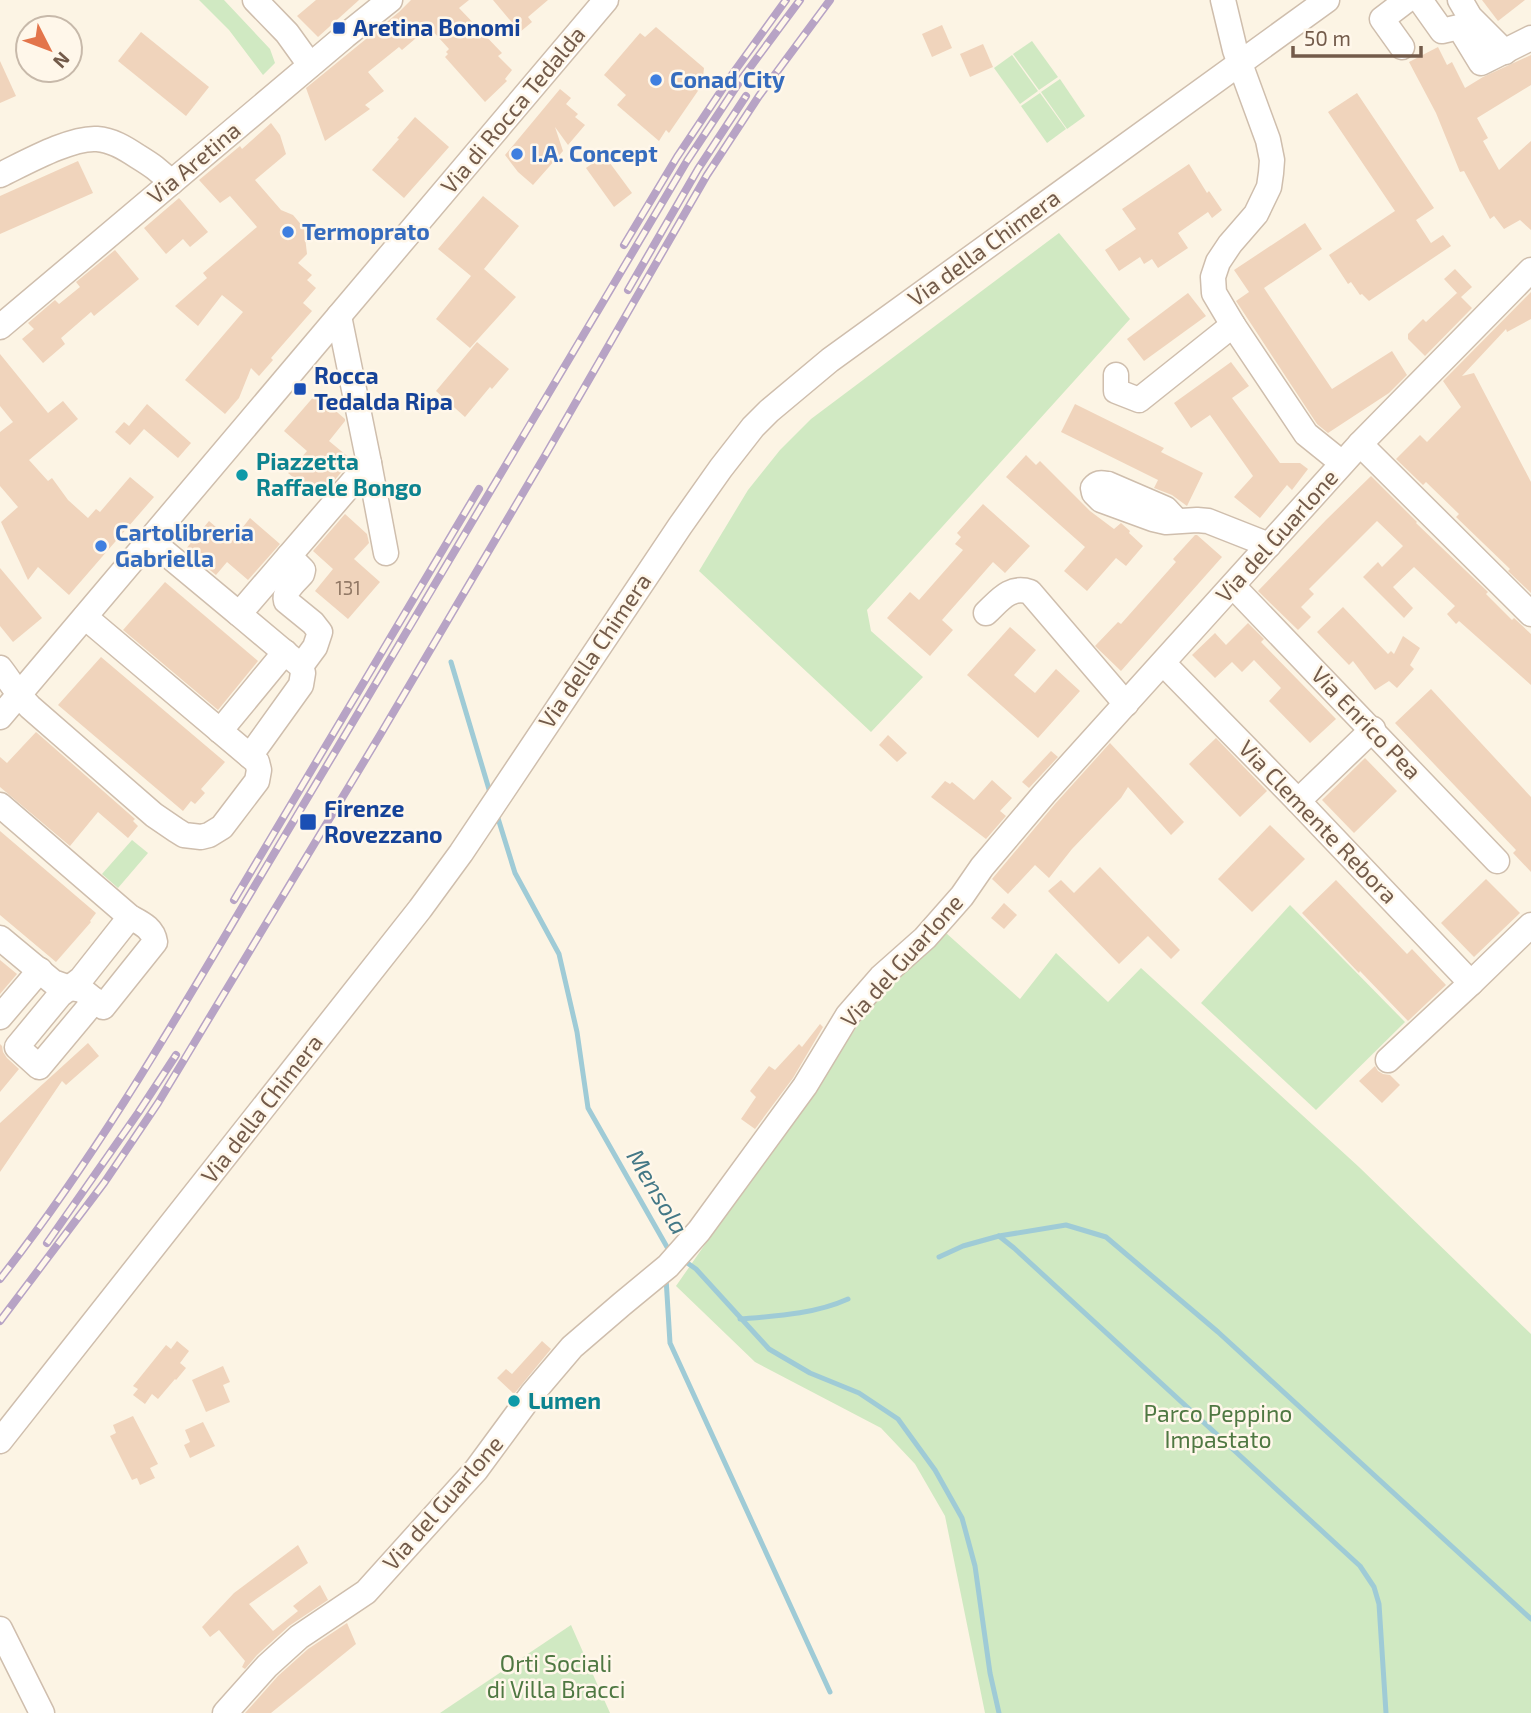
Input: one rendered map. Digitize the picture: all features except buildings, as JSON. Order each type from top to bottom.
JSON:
[{"type":"street","points":[[256,0],[287,33],[310,65]]},
{"type":"street","name":"Via Aretina","points":[[0,327],[390,0]]},
{"type":"street","name":"Via di Rocca Tedalda","points":[[0,717],[606,0]]},
{"type":"street","points":[[1223,0],[1235,50],[1268,140],[1272,160],[1269,187],[1264,200],[1218,262],[1213,277],[1214,293],[1306,434],[1342,463]]},
{"type":"street","name":"Via della Chimera","points":[[0,1441],[420,909],[680,526],[738,445],[769,411],[830,359],[1327,0]]},
{"type":"street","points":[[1402,47],[1382,19],[1407,0]]},
{"type":"street","points":[[1420,0],[1442,31],[1463,15],[1505,52],[1531,38]]},
{"type":"street","points":[[0,174],[68,145],[98,139],[114,143],[133,153],[163,173],[171,183]]},
{"type":"street","name":"Via del Guarlone","points":[[225,1713],[261,1672],[299,1637],[366,1592],[476,1470],[532,1394],[572,1347],[676,1257],[699,1231],[804,1086],[848,1015],[881,977],[926,937],[1035,804],[1342,463],[1531,270]]},
{"type":"street","points":[[339,316],[386,553]]},
{"type":"street","points":[[1116,375],[1116,391],[1139,400],[1233,325]]},
{"type":"street","points":[[1360,444],[1531,614]]},
{"type":"street","points":[[239,614],[369,463]]},
{"type":"street","points":[[1177,521],[1208,521],[1269,545]]},
{"type":"street","points":[[150,540],[293,659],[303,673],[301,685],[250,756]]},
{"type":"street","points":[[220,731],[293,659],[315,647],[320,632],[286,601],[287,592],[303,570],[289,556]]},
{"type":"street","name":"Via Enrico Pea","points":[[1233,586],[1497,861]]},
{"type":"street","points":[[986,613],[1009,593],[1019,590],[1030,592],[1126,705]]},
{"type":"street","points":[[0,668],[30,708],[154,815],[184,835],[201,837],[222,827],[257,781],[257,762],[85,617]]},
{"type":"street","name":"Via Clemente Rebora","points":[[1163,663],[1471,982]]},
{"type":"street","points":[[1298,801],[1373,729]]},
{"type":"street","points":[[0,805],[130,917],[148,928],[155,942],[103,1007],[82,990],[53,982],[0,938]]},
{"type":"street","points":[[95,1000],[39,1067],[8,1040],[81,979],[130,917]]},
{"type":"street","points":[[1388,1060],[1531,925]]},
{"type":"street","points":[[0,1017],[40,970]]},
{"type":"street","points":[[0,1629],[42,1713]]},
{"type":"green space","points":[[199,0],[224,0],[270,49],[275,63],[263,75],[229,30]]},
{"type":"green space","points":[[1032,41],[1058,77],[1039,90],[1013,54]]},
{"type":"green space","points":[[1012,55],[1038,91],[1020,104],[994,68]]},
{"type":"green space","points":[[1060,79],[1085,116],[1067,129],[1041,92]]},
{"type":"green space","points":[[1040,93],[1066,129],[1047,143],[1021,106]]},
{"type":"green space","points":[[1059,233],[1130,319],[867,610],[871,631],[923,677],[871,732],[699,571],[748,490],[780,450],[811,419]]},
{"type":"green space","points":[[132,840],[148,853],[118,888],[102,874]]},
{"type":"green space","points":[[1290,905],[1405,1022],[1316,1110],[1201,1003]]},
{"type":"green space","name":"Parco Peppino Impastato","points":[[946,933],[1020,999],[1056,953],[1108,1002],[1141,968],[1359,1167],[1531,1334],[1531,1713],[985,1713],[945,1516],[915,1464],[881,1428],[755,1362],[676,1286],[856,1028],[898,962]]},
{"type":"green space","name":"Orti Sociali di Villa Bracci","points":[[571,1625],[610,1713],[440,1713]]},
{"type":"waterway","name":"Mensola","points":[[451,662],[491,796]]},
{"type":"waterway","name":"Mensola","points":[[497,815],[515,873],[559,954],[577,1032],[588,1108],[667,1247],[673,1252]]},
{"type":"waterway","points":[[939,1257],[963,1246],[999,1236],[1066,1225],[1106,1237],[1218,1332],[1531,1619]]},
{"type":"waterway","points":[[999,1236],[1360,1566],[1374,1587],[1379,1604],[1386,1713]]},
{"type":"waterway","name":"Mensola","points":[[683,1260],[696,1269],[769,1349],[810,1373],[859,1393],[898,1419],[935,1470],[962,1518],[975,1566],[990,1673],[999,1713]]},
{"type":"waterway","points":[[666,1278],[670,1343],[830,1692]]},
{"type":"waterway","points":[[740,1319],[809,1311],[848,1299]]},
{"type":"railway","points":[[624,245],[677,157],[786,0]]},
{"type":"railway","points":[[0,1279],[76,1175],[146,1068],[687,161],[740,81],[800,0]]},
{"type":"railway","points":[[0,1321],[104,1183],[158,1103],[380,735],[707,175],[759,96],[830,0]]},
{"type":"railway","points":[[628,290],[698,169],[746,96]]},
{"type":"railway","points":[[234,900],[479,489]]},
{"type":"railway","points":[[47,1243],[176,1055]]},
{"type":"place","name":"Aretina Bonomi","points":[[339,28]]},
{"type":"place","name":"Conad City","points":[[656,80]]},
{"type":"place","name":"I.A. Concept","points":[[517,154]]},
{"type":"place","name":"Termoprato","points":[[288,232]]},
{"type":"place","name":"Rocca Tedalda Ripa","points":[[300,389]]},
{"type":"place","name":"Piazzetta Raffaele Bongo","points":[[242,475]]},
{"type":"place","name":"Cartolibreria Gabriella","points":[[101,546]]},
{"type":"place","name":"Firenze Rovezzano","points":[[308,822]]},
{"type":"place","name":"Lumen","points":[[514,1401]]}]
